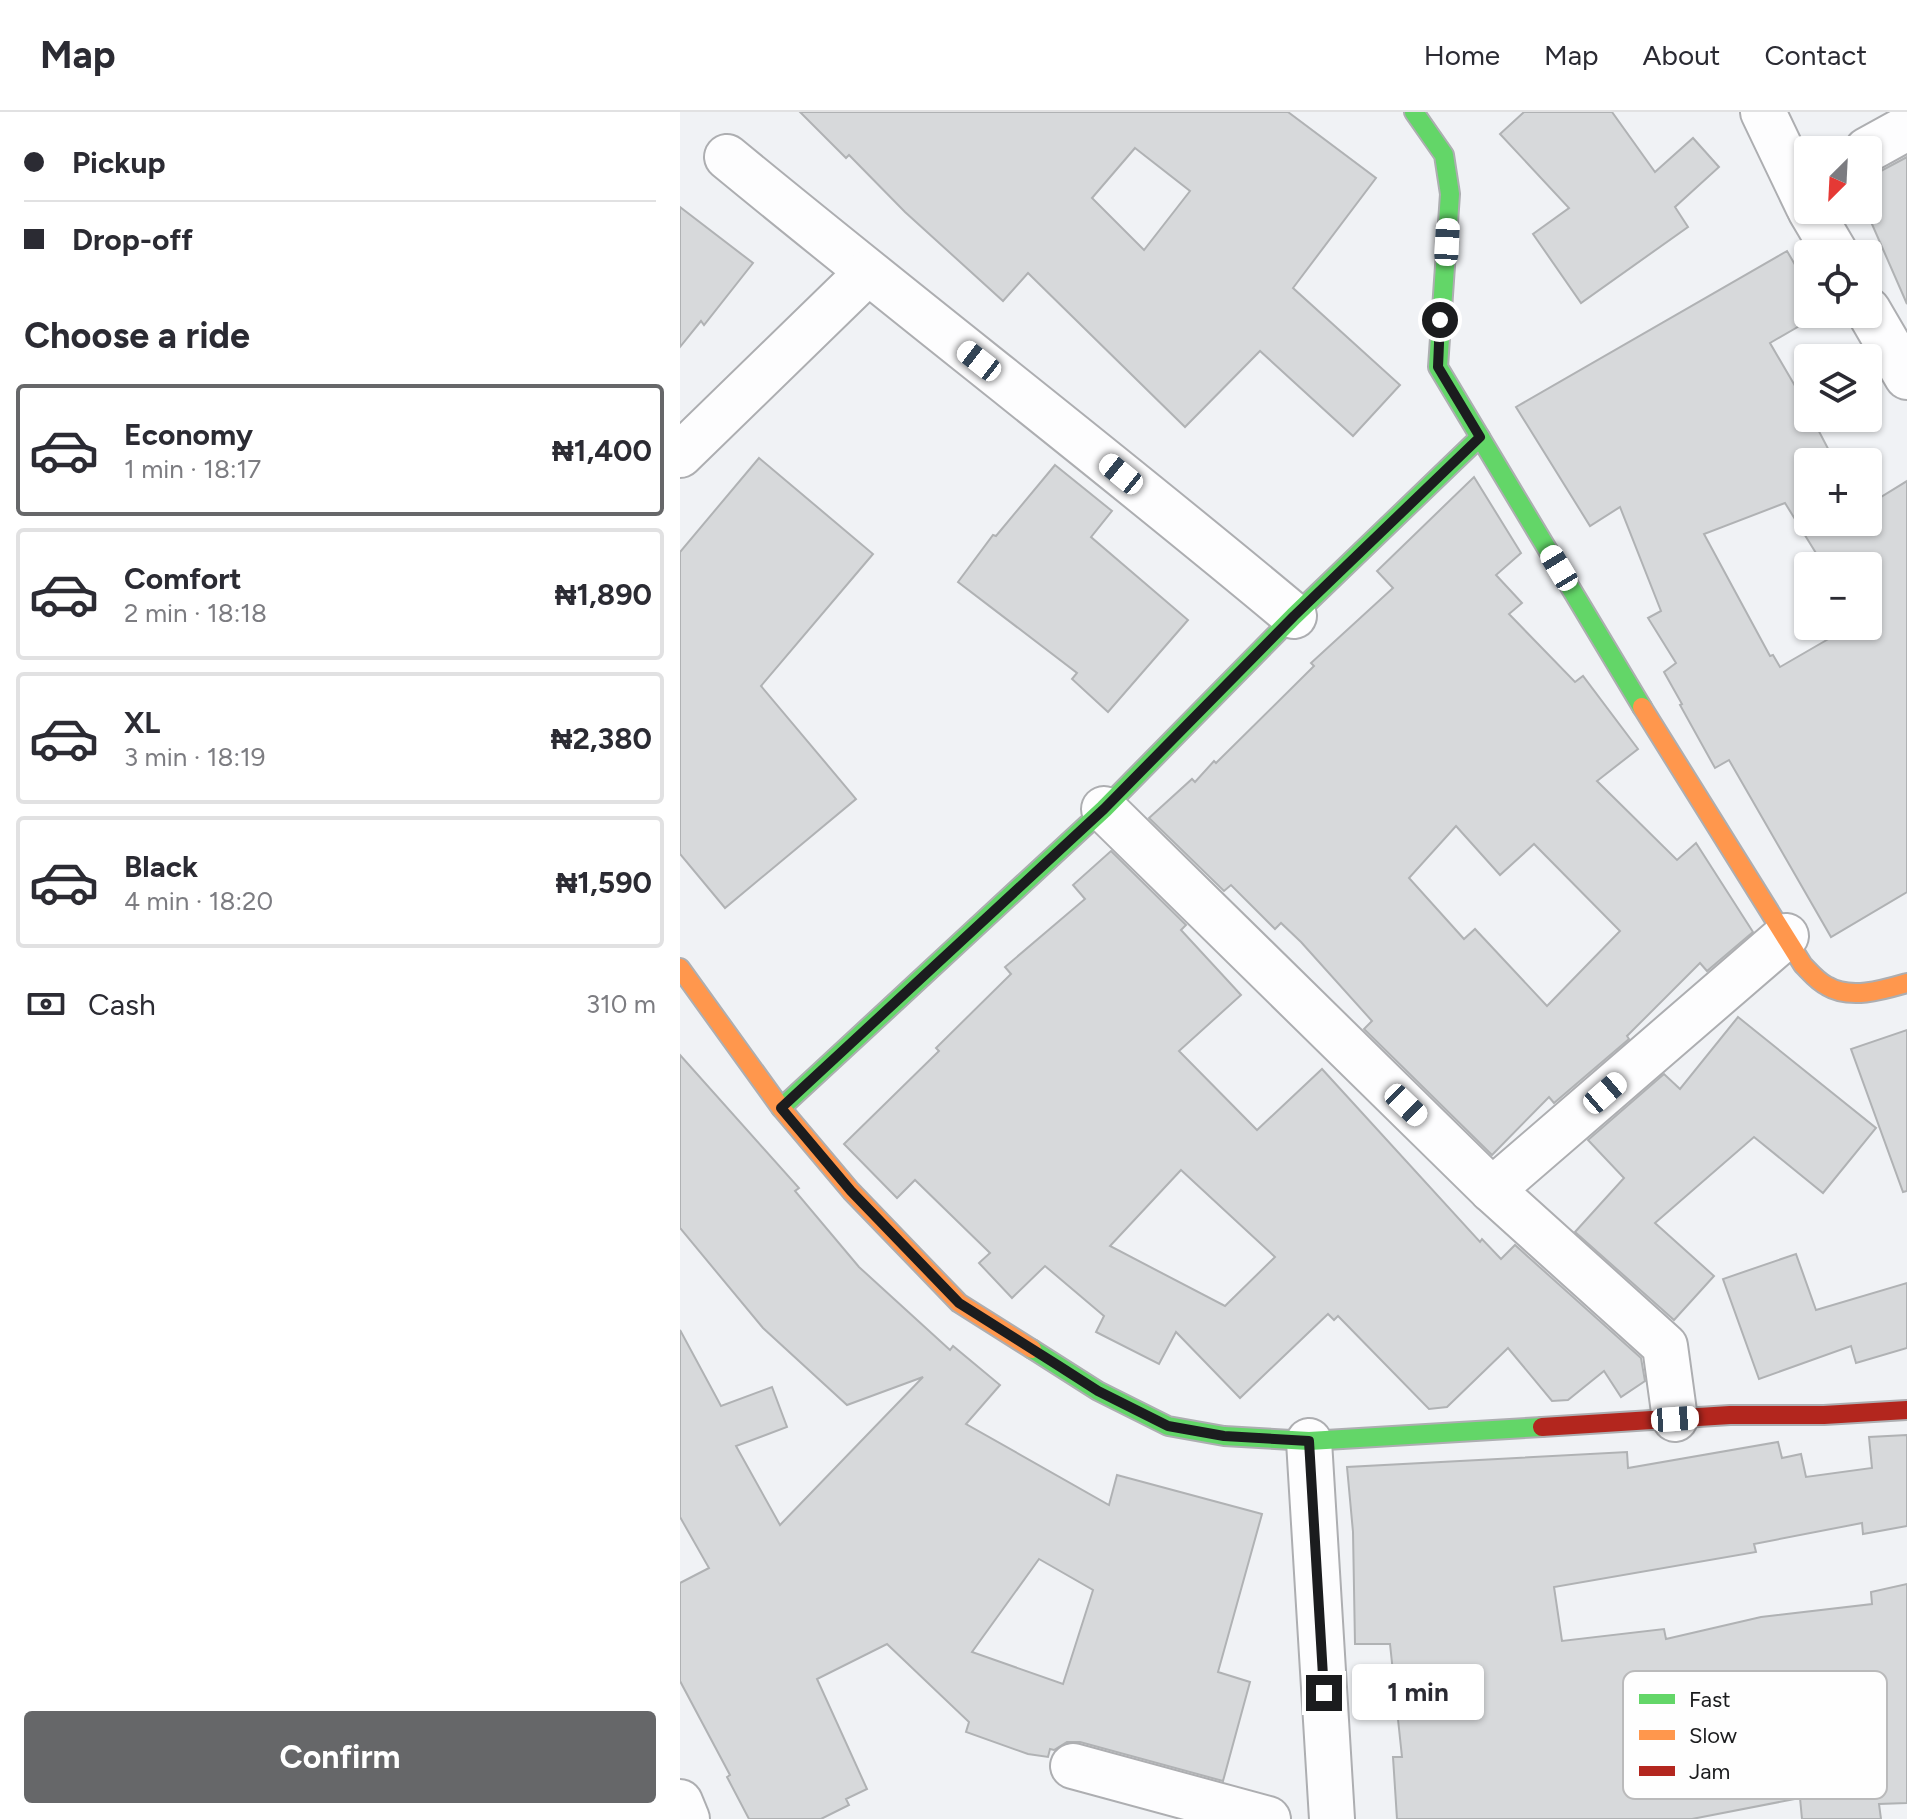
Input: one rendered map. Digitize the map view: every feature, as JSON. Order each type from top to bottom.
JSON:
[{"type":"street","points":[[1414,112],[1444,155],[1450,194],[1438,367],[1654,727],[1803,965],[1827,987],[1850,992],[1889,989],[1907,983]]},
{"type":"street","points":[[1763,112],[1794,173]]},
{"type":"street","points":[[1882,142],[1907,128]]},
{"type":"street","points":[[727,157],[867,273],[1193,531],[1294,616]]},
{"type":"street","points":[[680,455],[867,273]]},
{"type":"street","points":[[1878,328],[1907,377]]},
{"type":"street","points":[[781,1108],[1104,809],[1294,616],[1480,437]]},
{"type":"street","points":[[1104,809],[1492,1190],[1665,1346],[1675,1419]]},
{"type":"street","points":[[1492,1190],[1786,936]]},
{"type":"street","points":[[680,968],[781,1108],[851,1191],[959,1303],[1098,1391],[1168,1426],[1224,1436],[1309,1441],[1730,1415],[1824,1415],[1907,1410]]},
{"type":"street","points":[[1309,1441],[1332,1819]]},
{"type":"street","points":[[1073,1766],[1268,1819]]},
{"type":"street","points":[[680,1802],[687,1819]]},
{"type":"building","points":[[800,112],[1288,112],[1376,178],[1293,288],[1400,385],[1353,436],[1260,351],[1185,427],[1028,273],[1003,301],[905,212],[849,155],[846,158]],"holes":[[[1135,148],[1190,191],[1144,250],[1092,198]]]},
{"type":"building","points":[[1524,112],[1612,112],[1655,172],[1693,138],[1719,167],[1675,207],[1688,227],[1581,303],[1533,234],[1569,208],[1500,134]]},
{"type":"building","points":[[1907,157],[1907,304],[1882,247],[1882,240],[1879,240],[1872,224],[1882,224],[1882,170]]},
{"type":"building","points":[[680,207],[753,263],[704,325],[701,321],[680,347]]},
{"type":"building","points":[[1787,251],[1794,263],[1796,328],[1770,343],[1794,384],[1794,432],[1819,432],[1828,448],[1794,448],[1794,518],[1785,503],[1704,534],[1770,656],[1773,655],[1780,667],[1827,640],[1882,640],[1882,552],[1815,552],[1805,536],[1882,536],[1882,496],[1907,481],[1907,892],[1831,937],[1729,760],[1715,768],[1680,705],[1664,672],[1676,663],[1648,618],[1661,611],[1620,507],[1590,526],[1516,407]]},
{"type":"building","points":[[759,458],[873,554],[761,686],[856,799],[725,908],[680,854],[680,552]]},
{"type":"building","points":[[1055,465],[1112,511],[1091,537],[1188,620],[1108,712],[1072,679],[1077,673],[958,582],[993,535],[996,536]]},
{"type":"building","points":[[1474,477],[1521,553],[1496,575],[1522,603],[1509,614],[1575,682],[1583,676],[1638,749],[1597,781],[1677,860],[1696,843],[1753,932],[1707,971],[1700,963],[1627,1036],[1629,1039],[1554,1103],[1549,1097],[1492,1155],[1364,1029],[1372,1021],[1301,942],[1281,923],[1275,929],[1231,885],[1224,891],[1149,818],[1192,779],[1195,782],[1214,761],[1216,763],[1314,666],[1311,663],[1393,588],[1377,571]],"holes":[[[1456,826],[1500,875],[1534,844],[1620,931],[1547,1006],[1475,929],[1464,939],[1409,878]]]},
{"type":"building","points":[[1111,851],[1186,925],[1181,930],[1241,995],[1179,1051],[1257,1130],[1322,1069],[1480,1242],[1482,1239],[1501,1259],[1515,1245],[1641,1358],[1645,1381],[1621,1397],[1604,1371],[1568,1400],[1552,1401],[1508,1348],[1447,1407],[1429,1409],[1338,1316],[1334,1320],[1328,1314],[1240,1398],[1176,1332],[1159,1364],[1096,1332],[1104,1316],[1045,1266],[1012,1298],[979,1263],[990,1253],[915,1180],[897,1198],[844,1144],[939,1051],[936,1048],[1011,974],[1005,967],[1085,899],[1073,885]],"holes":[[[1181,1170],[1275,1257],[1225,1306],[1110,1246]]]},
{"type":"building","points":[[1738,1017],[1876,1128],[1823,1193],[1754,1137],[1655,1223],[1714,1276],[1674,1320],[1575,1232],[1624,1178],[1588,1140],[1664,1074],[1680,1089]]},
{"type":"building","points":[[1907,1030],[1907,1191],[1903,1192],[1851,1049]]},
{"type":"building","points":[[680,1055],[799,1188],[795,1191],[859,1267],[950,1350],[953,1346],[1000,1385],[966,1424],[1109,1505],[1117,1475],[1262,1514],[1218,1672],[1250,1682],[1223,1781],[1080,1742],[1067,1742],[1054,1750],[1050,1749],[1048,1757],[1028,1754],[966,1732],[969,1722],[887,1644],[817,1679],[867,1789],[846,1799],[849,1805],[821,1819],[749,1819],[727,1777],[730,1775],[680,1681],[680,1583],[709,1568],[680,1517],[680,1330],[721,1406],[772,1387],[787,1427],[736,1446],[780,1525],[923,1377],[847,1405],[763,1328],[680,1228]],"holes":[[[1039,1559],[1093,1590],[1063,1684],[972,1652]]]},
{"type":"building","points":[[1796,1254],[1816,1310],[1907,1283],[1907,1348],[1856,1363],[1851,1346],[1759,1379],[1723,1279]]},
{"type":"building","points":[[1907,1435],[1907,1526],[1863,1534],[1862,1523],[1754,1544],[1756,1552],[1554,1587],[1562,1641],[1664,1629],[1666,1639],[1761,1617],[1872,1604],[1871,1592],[1907,1584],[1907,1803],[1879,1804],[1881,1819],[1802,1819],[1800,1799],[1887,1799],[1887,1671],[1623,1671],[1623,1799],[1795,1799],[1692,1819],[1397,1819],[1393,1757],[1402,1757],[1390,1644],[1355,1644],[1353,1532],[1347,1467],[1627,1452],[1628,1468],[1778,1442],[1782,1458],[1801,1454],[1806,1477],[1872,1468],[1869,1437]]},
{"type":"traffic: fast","points":[[1414,112],[1444,155],[1450,194],[1438,367],[1642,707]]},
{"type":"traffic: fast","points":[[781,1108],[1104,809],[1294,616],[1480,437]]},
{"type":"traffic: fast","points":[[1032,1349],[1098,1391],[1168,1426],[1224,1436],[1309,1441],[1542,1427]]},
{"type":"traffic: slow","points":[[1642,707],[1803,965],[1820,982],[1846,992],[1867,992],[1907,983]]},
{"type":"traffic: slow","points":[[680,968],[781,1108],[851,1191],[959,1303],[1032,1349]]},
{"type":"traffic: jam","points":[[1542,1427],[1730,1415],[1824,1415],[1907,1410]]},
{"type":"route","points":[[1324,1693],[1309,1441],[1224,1436],[1168,1426],[1098,1391],[959,1303],[851,1191],[781,1108],[1104,809],[1294,616],[1480,437],[1438,367],[1440,320]]}]
